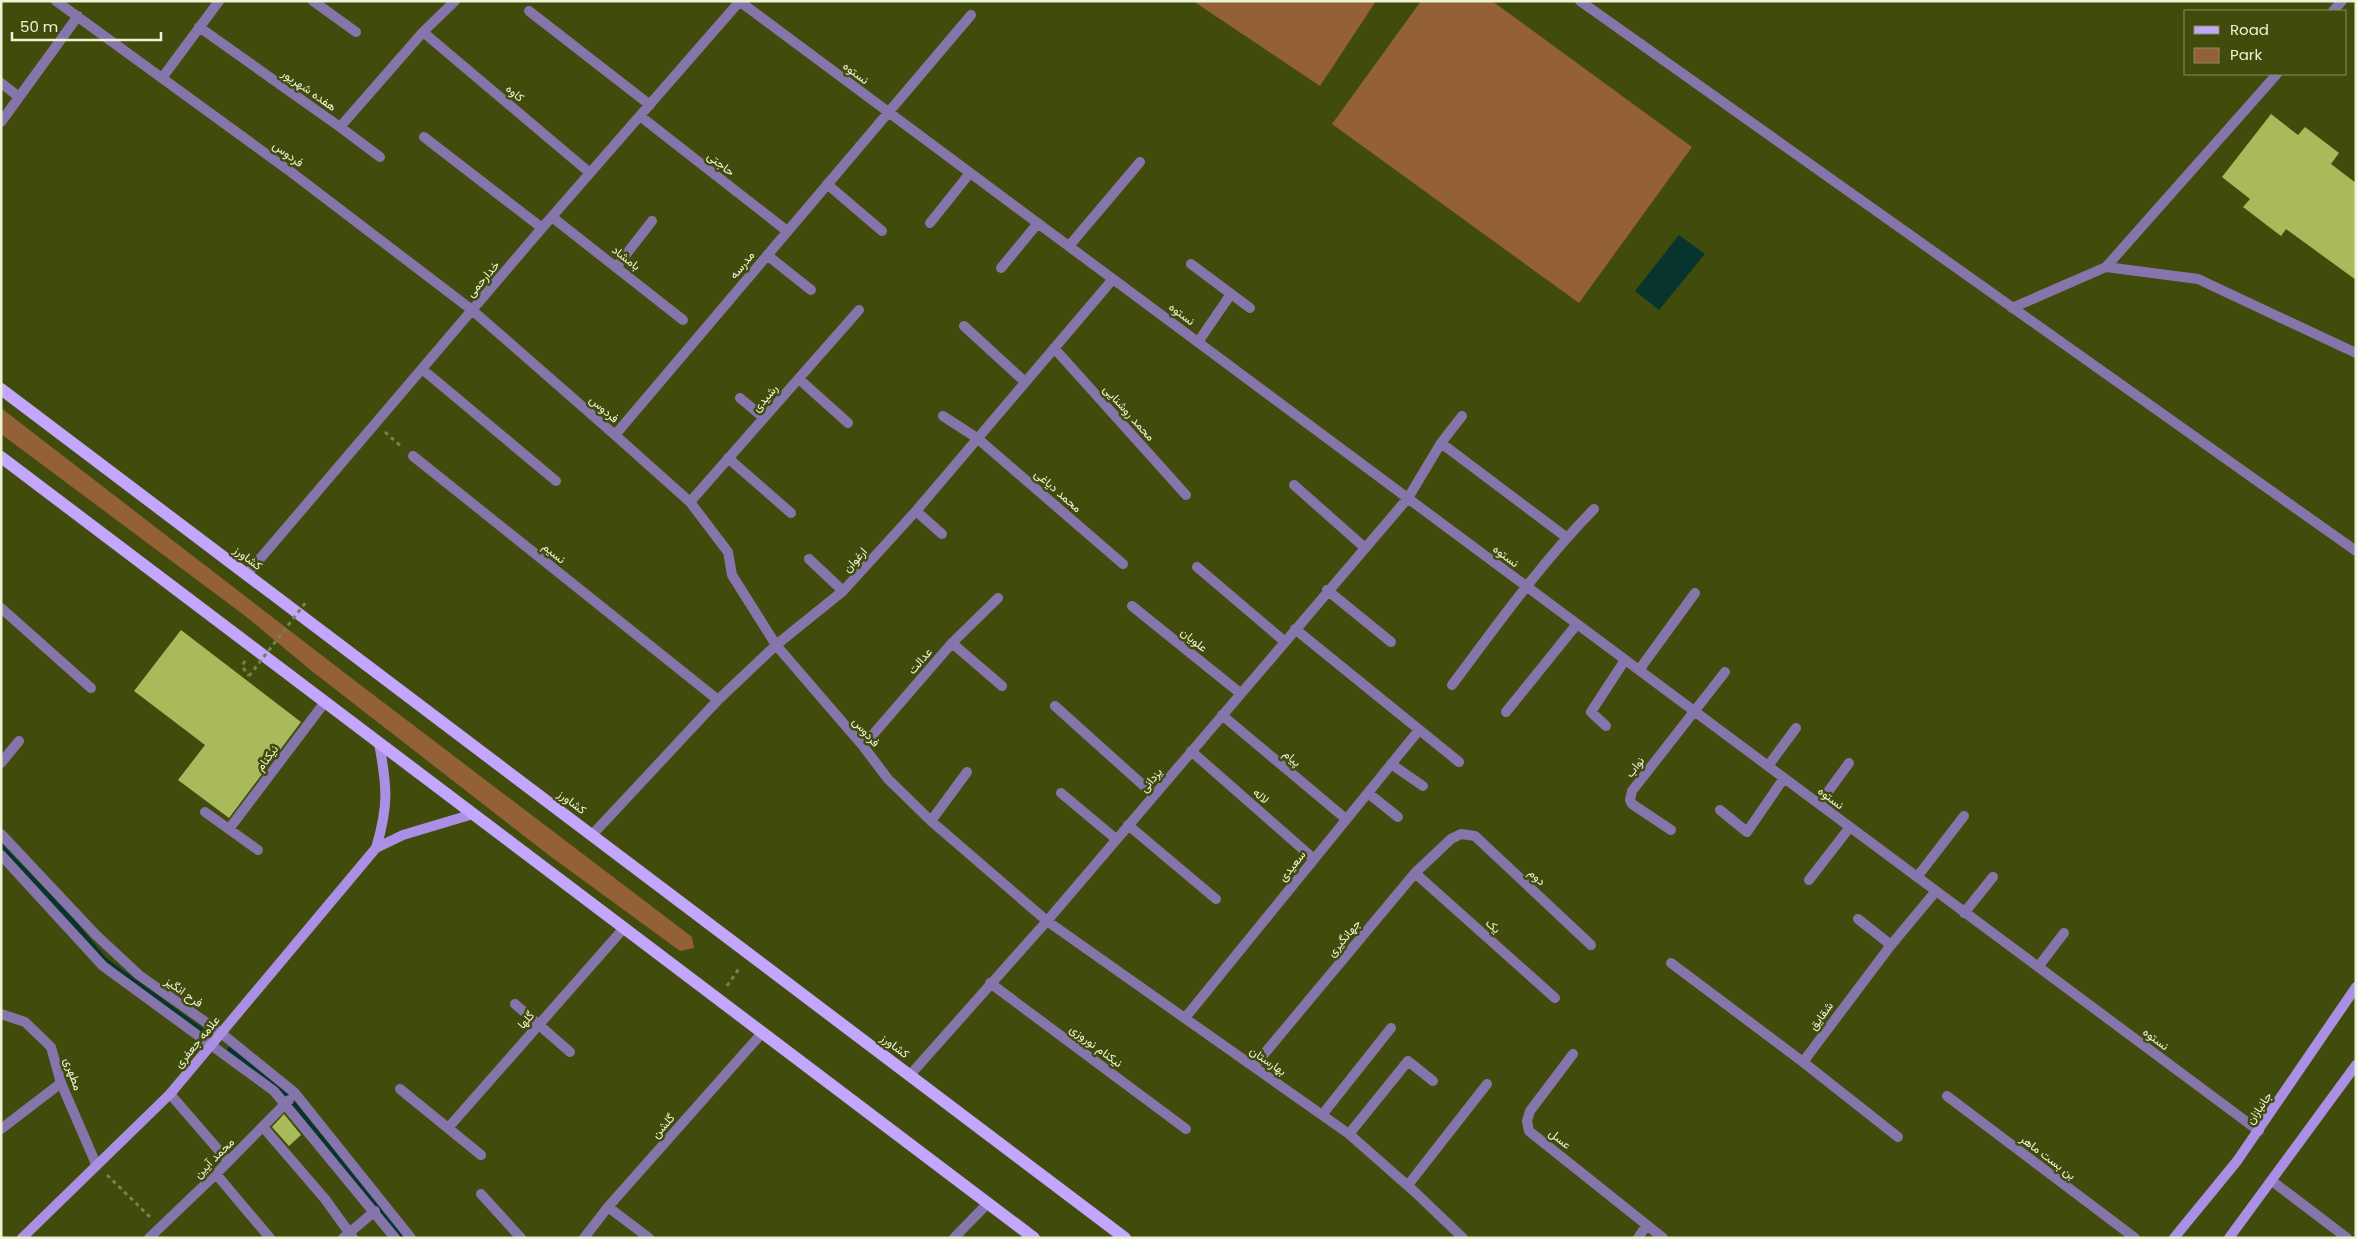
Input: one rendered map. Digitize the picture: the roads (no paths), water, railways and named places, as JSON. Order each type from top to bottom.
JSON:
[{"type":"main road","name":"کشاورز","points":[[1,389],[1125,1238]]},
{"type":"main road","points":[[1,457],[1034,1238]]},
{"type":"main road","name":"علامه جعفری","points":[[376,848],[387,803],[387,783],[380,743]]},
{"type":"main road","name":"علامه جعفری","points":[[22,1238],[170,1094],[376,848],[403,835],[473,814]]},
{"type":"main road","name":"جانبازان","points":[[2174,1238],[2259,1131],[2356,987]]},
{"type":"main road","points":[[2229,1238],[2354,1070]]},
{"type":"street","points":[[313,1],[356,32]]},
{"type":"street","name":"هفده شهریور","points":[[199,27],[340,127],[423,32],[455,1]]},
{"type":"street","name":"خدارحمی","points":[[247,574],[542,228],[740,1]]},
{"type":"street","name":"نستوه","points":[[740,1],[2259,1131]]},
{"type":"street","points":[[1580,1],[2356,551]]},
{"type":"street","name":"فردوس","points":[[57,2],[291,172],[472,310],[690,502],[728,552],[732,574],[776,645],[863,746],[888,779],[931,821],[1047,921]]},
{"type":"street","points":[[162,78],[215,3]]},
{"type":"street","points":[[529,10],[650,105]]},
{"type":"street","name":"مدرسه","points":[[615,435],[971,15]]},
{"type":"street","points":[[1,122],[78,16]]},
{"type":"street","name":"کاوه","points":[[423,32],[590,173]]},
{"type":"street","points":[[2012,308],[2106,267],[2276,75]]},
{"type":"street","points":[[1,83],[20,96]]},
{"type":"street","name":"حاجتی","points":[[640,116],[787,231]]},
{"type":"street","points":[[340,127],[380,157]]},
{"type":"street","points":[[424,137],[542,228]]},
{"type":"street","points":[[1068,246],[1140,162]]},
{"type":"street","points":[[930,223],[970,172]]},
{"type":"street","points":[[827,184],[882,231]]},
{"type":"street","name":"بامشاد","points":[[552,217],[617,266],[683,320]]},
{"type":"street","points":[[617,266],[652,221]]},
{"type":"street","points":[[1001,268],[1038,223]]},
{"type":"street","points":[[767,255],[811,290]]},
{"type":"street","points":[[1191,264],[1250,308]]},
{"type":"street","points":[[2106,267],[2198,279],[2356,353]]},
{"type":"street","name":"ارغوان","points":[[592,835],[718,700],[776,645],[843,591],[916,511],[1024,381],[1113,279]]},
{"type":"street","points":[[1198,342],[1231,294]]},
{"type":"street","name":"رشیدی","points":[[690,502],[859,310]]},
{"type":"street","points":[[964,326],[1024,381]]},
{"type":"street","name":"محمد روشنایی","points":[[1054,348],[1186,495]]},
{"type":"street","points":[[422,369],[556,480]]},
{"type":"street","points":[[799,379],[848,423]]},
{"type":"street","points":[[740,398],[764,418]]},
{"type":"street","name":"محمد دیاغی","points":[[943,416],[977,438],[1123,564]]},
{"type":"street","name":"یزدانی","points":[[910,1075],[1047,921],[1327,590],[1408,498],[1442,443],[1462,416]]},
{"type":"street","points":[[1442,443],[1566,537]]},
{"type":"street","name":"نسیم","points":[[413,456],[718,700]]},
{"type":"street","points":[[728,458],[791,513]]},
{"type":"street","points":[[1294,485],[1364,547]]},
{"type":"street","points":[[1452,685],[1526,586],[1566,537],[1594,509]]},
{"type":"street","points":[[916,511],[942,534]]},
{"type":"street","points":[[809,559],[843,591]]},
{"type":"street","points":[[1197,567],[1284,641]]},
{"type":"street","points":[[1327,590],[1391,642]]},
{"type":"street","points":[[1639,670],[1695,593]]},
{"type":"street","name":"عدالت","points":[[863,746],[952,643],[998,598]]},
{"type":"street","name":"علویان","points":[[1132,606],[1240,693]]},
{"type":"street","points":[[1,608],[91,688]]},
{"type":"street","points":[[1506,712],[1577,624]]},
{"type":"street","points":[[1295,629],[1459,762]]},
{"type":"street","points":[[952,643],[1002,686]]},
{"type":"street","points":[[1606,726],[1591,712],[1624,660]]},
{"type":"street","points":[[1695,712],[1725,672]]},
{"type":"street","name":"نیکنام","points":[[229,829],[325,702]]},
{"type":"street","points":[[1055,706],[1154,795]]},
{"type":"street","name":"نواب","points":[[1671,830],[1632,804],[1630,800],[1632,791],[1695,712]]},
{"type":"street","name":"پیام","points":[[1222,715],[1346,819]]},
{"type":"street","points":[[1768,766],[1796,728]]},
{"type":"street","name":"سعیدی","points":[[1185,1018],[1419,730]]},
{"type":"street","points":[[1,762],[19,741]]},
{"type":"street","name":"لاله","points":[[1191,752],[1314,859]]},
{"type":"street","points":[[1819,804],[1849,763]]},
{"type":"street","points":[[1391,764],[1423,786]]},
{"type":"street","points":[[931,821],[967,772]]},
{"type":"street","points":[[1720,810],[1747,832],[1784,778]]},
{"type":"street","points":[[1368,792],[1398,817]]},
{"type":"street","points":[[1062,793],[1116,839]]},
{"type":"street","points":[[205,812],[258,850]]},
{"type":"street","points":[[1917,877],[1964,816]]},
{"type":"street","points":[[1128,825],[1216,899]]},
{"type":"street","points":[[1809,880],[1850,827]]},
{"type":"street","name":"فرح انگیز","points":[[1,834],[84,922],[139,975],[220,1033],[294,1094],[411,1238]]},
{"type":"street","name":"جهانگیری","points":[[1254,1066],[1415,873],[1451,839],[1461,834]]},
{"type":"street","name":"دوم","points":[[1461,834],[1475,836],[1591,945]]},
{"type":"street","points":[[1,855],[104,966],[274,1091],[375,1211],[395,1238]]},
{"type":"street","name":"یک","points":[[1415,873],[1555,998]]},
{"type":"street","points":[[1964,913],[1993,877]]},
{"type":"street","name":"شقایق","points":[[1803,1062],[1891,945],[1936,891]]},
{"type":"street","points":[[1858,919],[1891,945]]},
{"type":"street","name":"بهارستان","points":[[1047,921],[1349,1134],[1463,1238]]},
{"type":"street","name":"گلها","points":[[448,1128],[624,928]]},
{"type":"street","points":[[2038,967],[2064,933]]},
{"type":"street","points":[[1671,963],[1803,1062],[1898,1137]]},
{"type":"street","name":"نیکنام نوروزی","points":[[990,983],[1186,1129]]},
{"type":"street","points":[[515,1004],[570,1052]]},
{"type":"street","name":"مطهری","points":[[1,1014],[25,1022],[51,1047],[61,1082],[96,1164]]},
{"type":"street","points":[[1322,1115],[1391,1028]]},
{"type":"street","name":"گلشن","points":[[584,1238],[608,1207],[762,1033]]},
{"type":"street","name":"عسل","points":[[1573,1054],[1530,1111],[1527,1121],[1530,1131],[1646,1226]]},
{"type":"street","points":[[1349,1134],[1408,1061],[1433,1081]]},
{"type":"street","points":[[1,1129],[61,1082]]},
{"type":"street","points":[[1408,1186],[1486,1084]]},
{"type":"street","points":[[400,1089],[481,1155]]},
{"type":"street","points":[[170,1094],[228,1161]]},
{"type":"street","name":"محمد آیین","points":[[149,1238],[216,1174],[294,1094]]},
{"type":"street","name":"بن بست ماهر","points":[[1947,1096],[2135,1238]]},
{"type":"street","points":[[263,1127],[325,1199],[348,1236],[375,1211]]},
{"type":"street","points":[[216,1174],[270,1238]]},
{"type":"street","points":[[2272,1181],[2347,1238]]},
{"type":"street","points":[[481,1194],[522,1238]]},
{"type":"street","points":[[954,1238],[988,1203]]},
{"type":"street","points":[[608,1207],[649,1238]]},
{"type":"street","points":[[1638,1238],[1646,1226],[1663,1238]]},
{"type":"water","points":[[1679,235],[1705,254],[1659,310],[1635,291]]},
{"type":"waterway","points":[[1,847],[71,920],[104,960],[200,1030]]},
{"type":"waterway","points":[[230,1050],[280,1088],[402,1238]]}]
